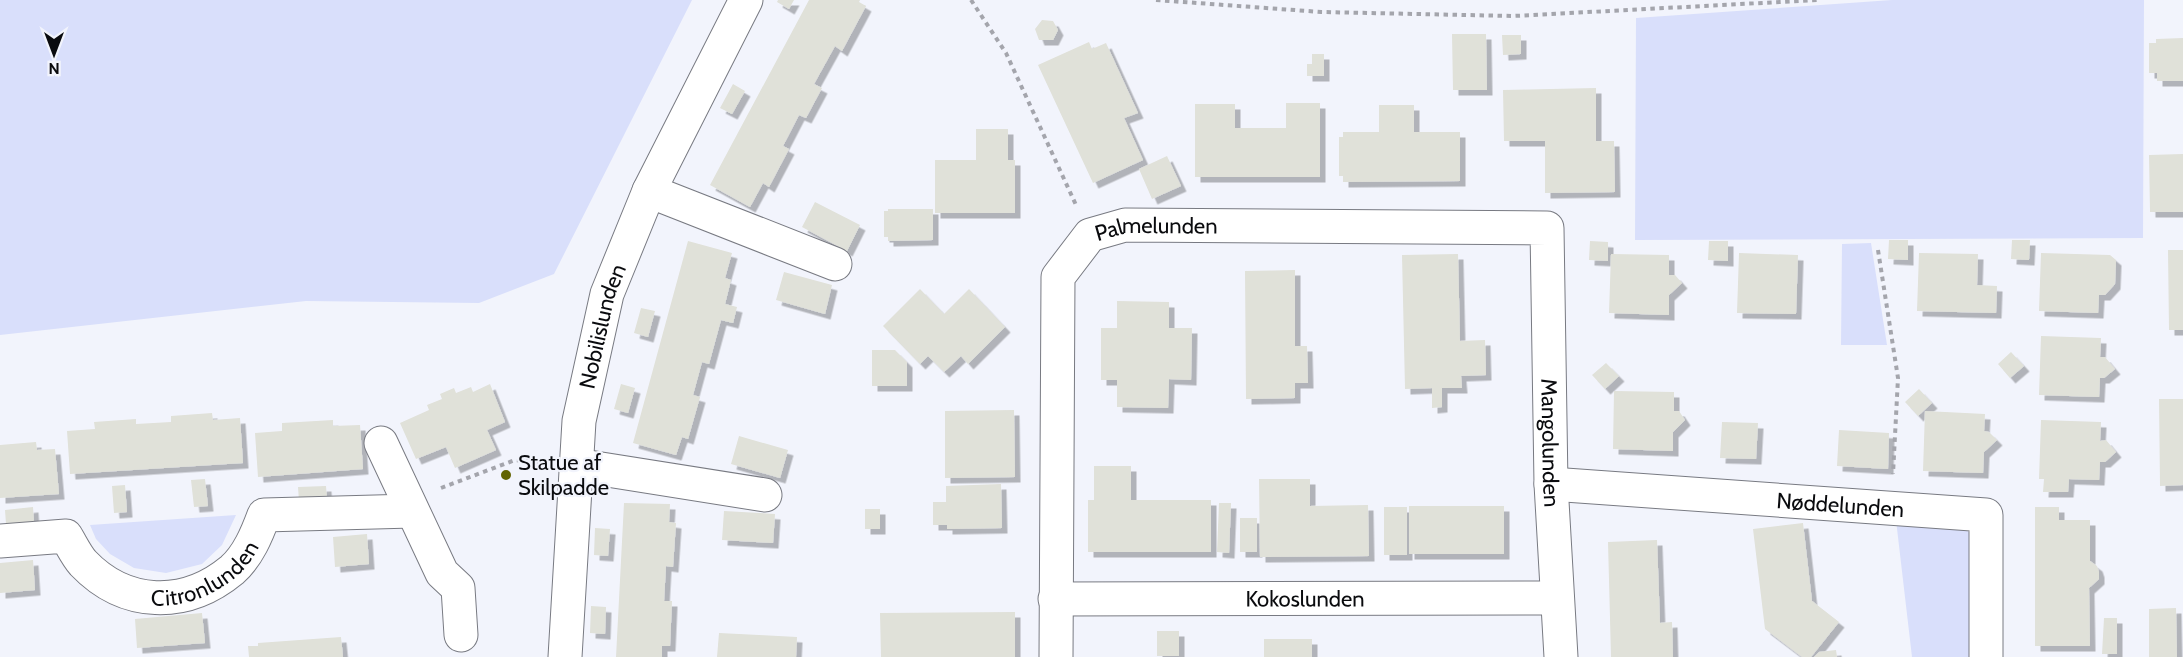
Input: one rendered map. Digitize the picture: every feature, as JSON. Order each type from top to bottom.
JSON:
[{"type":"street","name":"Nobilislunden","points":[[566,657],[579,421],[607,294],[649,191],[746,0]]},
{"type":"street","points":[[649,191],[835,264]]},
{"type":"street","name":"Palmelunden","points":[[1056,657],[1058,277],[1090,235],[1125,225],[1547,228]]},
{"type":"street","name":"Mangolunden","points":[[1547,228],[1551,484],[1561,657]]},
{"type":"street","points":[[381,443],[442,573],[458,588],[461,635]]},
{"type":"street","points":[[576,465],[765,495]]},
{"type":"street","name":"Nøddelunden","points":[[1551,484],[1986,515],[1986,657]]},
{"type":"street","name":"Citronlunden","points":[[0,541],[66,536],[82,562],[105,582],[135,595],[165,599],[202,590],[233,569],[253,543],[264,515],[412,511]]},
{"type":"street","name":"Kokoslunden","points":[[1055,599],[1557,598]]},
{"type":"path","points":[[971,0],[1006,53],[1090,235]]},
{"type":"path","points":[[1156,0],[1321,12],[1513,16],[1816,0]]},
{"type":"path","points":[[1878,250],[1898,378],[1892,508]]},
{"type":"path","points":[[412,511],[426,494],[515,460],[576,465]]},
{"type":"shaded area","points":[[0,0],[692,0],[554,274],[479,303],[306,301],[0,335]]},
{"type":"shaded area","points":[[1892,0],[2144,0],[2143,238],[1635,240],[1636,18]]},
{"type":"shaded area","points":[[1871,243],[1887,345],[1841,345],[1842,244]]},
{"type":"shaded area","points":[[236,515],[222,545],[202,564],[166,573],[134,568],[110,554],[96,539],[90,525]]},
{"type":"shaded area","points":[[1896,520],[1961,525],[1973,536],[1977,657],[1912,657]]},
{"type":"building","points":[[778,0],[794,0],[789,9],[777,2]]},
{"type":"building","points":[[809,0],[860,0],[859,2],[866,6],[842,51],[835,46],[814,84],[822,88],[806,118],[799,115],[783,146],[789,149],[769,187],[763,183],[750,207],[710,185]]},
{"type":"building","points":[[1042,20],[1053,21],[1058,30],[1053,40],[1039,40],[1035,29]]},
{"type":"building","points":[[1452,34],[1486,34],[1487,90],[1453,90]]},
{"type":"building","points":[[1502,35],[1521,35],[1521,54],[1503,55]]},
{"type":"building","points":[[2183,38],[2183,81],[2157,81],[2157,73],[2149,73],[2149,43],[2156,43],[2156,39]]},
{"type":"building","points":[[1089,42],[1092,49],[1106,43],[1138,113],[1124,118],[1143,160],[1093,183],[1038,65]]},
{"type":"building","points":[[1312,54],[1324,54],[1324,76],[1307,76],[1307,64],[1312,64]]},
{"type":"building","points":[[733,84],[745,91],[732,114],[720,108]]},
{"type":"building","points":[[1596,88],[1596,141],[1614,141],[1615,192],[1545,193],[1545,141],[1504,141],[1503,90]]},
{"type":"building","points":[[1286,103],[1320,103],[1320,177],[1195,177],[1195,104],[1235,104],[1235,128],[1286,128]]},
{"type":"building","points":[[1379,105],[1414,105],[1414,132],[1460,132],[1460,181],[1343,182],[1343,176],[1339,176],[1339,137],[1343,137],[1343,132],[1379,132]]},
{"type":"building","points":[[976,129],[1008,129],[1008,160],[1015,160],[1015,213],[935,213],[935,160],[976,160]]},
{"type":"building","points":[[2183,154],[2183,212],[2150,212],[2149,155]]},
{"type":"building","points":[[1167,156],[1181,186],[1152,199],[1139,169]]},
{"type":"building","points":[[815,202],[860,225],[847,251],[802,227]]},
{"type":"building","points":[[888,209],[933,209],[933,240],[888,241],[888,237],[884,237],[884,211]]},
{"type":"building","points":[[1889,240],[1908,240],[1908,260],[1888,259]]},
{"type":"building","points":[[2012,240],[2030,240],[2029,260],[2011,259]]},
{"type":"building","points":[[688,241],[732,253],[725,278],[731,280],[725,304],[737,307],[733,323],[721,320],[709,364],[702,362],[693,395],[700,397],[688,439],[682,437],[676,455],[633,443]]},
{"type":"building","points":[[1590,241],[1608,242],[1608,261],[1589,260]]},
{"type":"building","points":[[1709,241],[1728,241],[1728,261],[1708,260]]},
{"type":"building","points":[[2168,250],[2183,250],[2183,330],[2169,330]]},
{"type":"building","points":[[1739,253],[1798,255],[1796,314],[1737,313]]},
{"type":"building","points":[[1919,253],[1978,254],[1977,285],[1997,286],[1996,313],[1917,311]]},
{"type":"building","points":[[2041,253],[2110,255],[2116,260],[2115,284],[2105,295],[2099,295],[2098,313],[2039,311]]},
{"type":"building","points":[[1458,254],[1460,341],[1485,340],[1486,375],[1461,376],[1462,388],[1442,388],[1442,407],[1432,408],[1432,388],[1405,389],[1402,255]]},
{"type":"building","points":[[1611,254],[1669,255],[1669,275],[1675,275],[1682,283],[1669,295],[1669,315],[1609,313]]},
{"type":"building","points":[[1295,270],[1295,346],[1307,346],[1308,383],[1295,383],[1295,398],[1246,399],[1245,271]]},
{"type":"building","points":[[784,272],[832,285],[825,314],[776,300]]},
{"type":"building","points":[[920,289],[944,314],[969,289],[1005,327],[968,364],[961,356],[944,372],[928,356],[920,364],[883,326]]},
{"type":"building","points":[[1117,301],[1169,302],[1169,328],[1192,328],[1191,380],[1169,379],[1168,408],[1117,407],[1117,380],[1101,380],[1101,328],[1117,328]]},
{"type":"building","points":[[641,308],[655,311],[648,337],[634,333]]},
{"type":"building","points":[[2041,336],[2101,338],[2100,357],[2105,357],[2115,369],[2104,378],[2100,378],[2099,397],[2039,395]]},
{"type":"building","points":[[872,350],[895,350],[907,362],[907,386],[872,386]]},
{"type":"building","points":[[2011,352],[2024,366],[2010,378],[1998,364]]},
{"type":"building","points":[[1606,363],[1619,376],[1605,389],[1592,375]]},
{"type":"building","points":[[490,384],[505,422],[487,430],[496,450],[455,468],[446,447],[416,459],[400,423],[429,410],[427,405],[442,399],[440,394],[454,388],[456,393],[471,387],[473,392]]},
{"type":"building","points":[[621,384],[635,388],[628,413],[614,409]]},
{"type":"building","points":[[1919,389],[1932,403],[1918,416],[1905,402]]},
{"type":"building","points":[[1614,391],[1674,392],[1674,411],[1679,411],[1685,420],[1673,432],[1673,451],[1613,449]]},
{"type":"building","points":[[2159,399],[2183,399],[2183,485],[2160,486]]},
{"type":"building","points":[[1014,410],[1015,477],[945,478],[945,411]]},
{"type":"building","points":[[1925,411],[1985,414],[1984,431],[1989,432],[1997,440],[1984,452],[1983,473],[1923,471]]},
{"type":"building","points":[[212,413],[213,420],[240,418],[243,463],[70,474],[67,431],[95,429],[94,422],[136,419],[136,424],[171,422],[171,416]]},
{"type":"building","points":[[333,420],[333,426],[360,425],[363,469],[258,477],[255,433],[282,431],[282,423]]},
{"type":"building","points":[[2041,420],[2101,422],[2100,441],[2106,440],[2116,452],[2105,462],[2100,462],[2099,480],[2069,479],[2068,492],[2043,492],[2044,479],[2039,479]]},
{"type":"building","points":[[1722,422],[1758,423],[1756,459],[1720,458]]},
{"type":"building","points":[[1839,430],[1889,433],[1888,469],[1837,466]]},
{"type":"building","points":[[739,436],[788,450],[780,478],[731,464]]},
{"type":"building","points":[[36,442],[37,450],[55,449],[59,494],[0,498],[0,445]]},
{"type":"building","points":[[1094,466],[1131,466],[1131,500],[1211,500],[1211,552],[1088,552],[1088,500],[1094,500]]},
{"type":"building","points":[[205,479],[208,506],[194,507],[191,480]]},
{"type":"building","points":[[1259,479],[1310,479],[1310,506],[1368,505],[1369,556],[1260,557]]},
{"type":"building","points":[[1001,484],[1002,528],[947,529],[947,525],[933,525],[933,502],[946,502],[946,486]]},
{"type":"building","points":[[125,485],[127,512],[114,513],[112,486]]},
{"type":"building","points":[[326,486],[327,499],[299,501],[298,487]]},
{"type":"building","points":[[624,503],[670,504],[669,522],[676,523],[673,567],[666,566],[664,601],[672,601],[670,646],[662,646],[662,657],[616,657]]},
{"type":"building","points":[[1219,503],[1231,503],[1229,553],[1217,552]]},
{"type":"building","points":[[1409,506],[1504,506],[1504,554],[1409,554]]},
{"type":"building","points":[[33,507],[34,522],[6,524],[5,510]]},
{"type":"building","points":[[1384,507],[1407,507],[1407,555],[1384,555]]},
{"type":"building","points":[[2035,507],[2059,507],[2059,520],[2090,520],[2090,561],[2097,566],[2099,579],[2089,588],[2090,646],[2035,646]]},
{"type":"building","points":[[865,509],[880,509],[880,529],[865,529]]},
{"type":"building","points":[[724,511],[775,514],[773,543],[722,540]]},
{"type":"building","points":[[1240,518],[1257,518],[1257,552],[1240,552]]},
{"type":"building","points":[[1803,523],[1812,601],[1839,622],[1811,657],[1802,657],[1765,629],[1753,529]]},
{"type":"building","points":[[595,528],[610,529],[608,556],[594,555]]},
{"type":"building","points":[[367,534],[369,564],[335,567],[333,537]]},
{"type":"building","points":[[1657,540],[1660,623],[1672,622],[1673,657],[1611,657],[1608,542]]},
{"type":"building","points":[[33,560],[35,590],[0,593],[0,563]]},
{"type":"building","points":[[591,606],[606,607],[605,634],[590,633]]},
{"type":"building","points":[[2176,608],[2177,657],[2149,657],[2149,609]]},
{"type":"building","points":[[1015,612],[1015,657],[881,657],[880,613]]},
{"type":"building","points":[[202,613],[205,643],[137,648],[135,619]]},
{"type":"building","points":[[2104,618],[2117,618],[2117,654],[2102,654]]},
{"type":"building","points":[[1157,631],[1179,631],[1179,656],[1157,656]]},
{"type":"building","points":[[719,633],[797,637],[796,657],[717,657]]},
{"type":"building","points":[[341,637],[343,657],[249,657],[248,646],[258,646],[258,643]]},
{"type":"building","points":[[1264,639],[1312,639],[1312,657],[1264,657]]},
{"type":"building","points":[[1836,650],[1837,657],[1814,657],[1819,652]]},
{"type":"place","name":"Statue af Skilpadde","points":[[506,475]]}]
